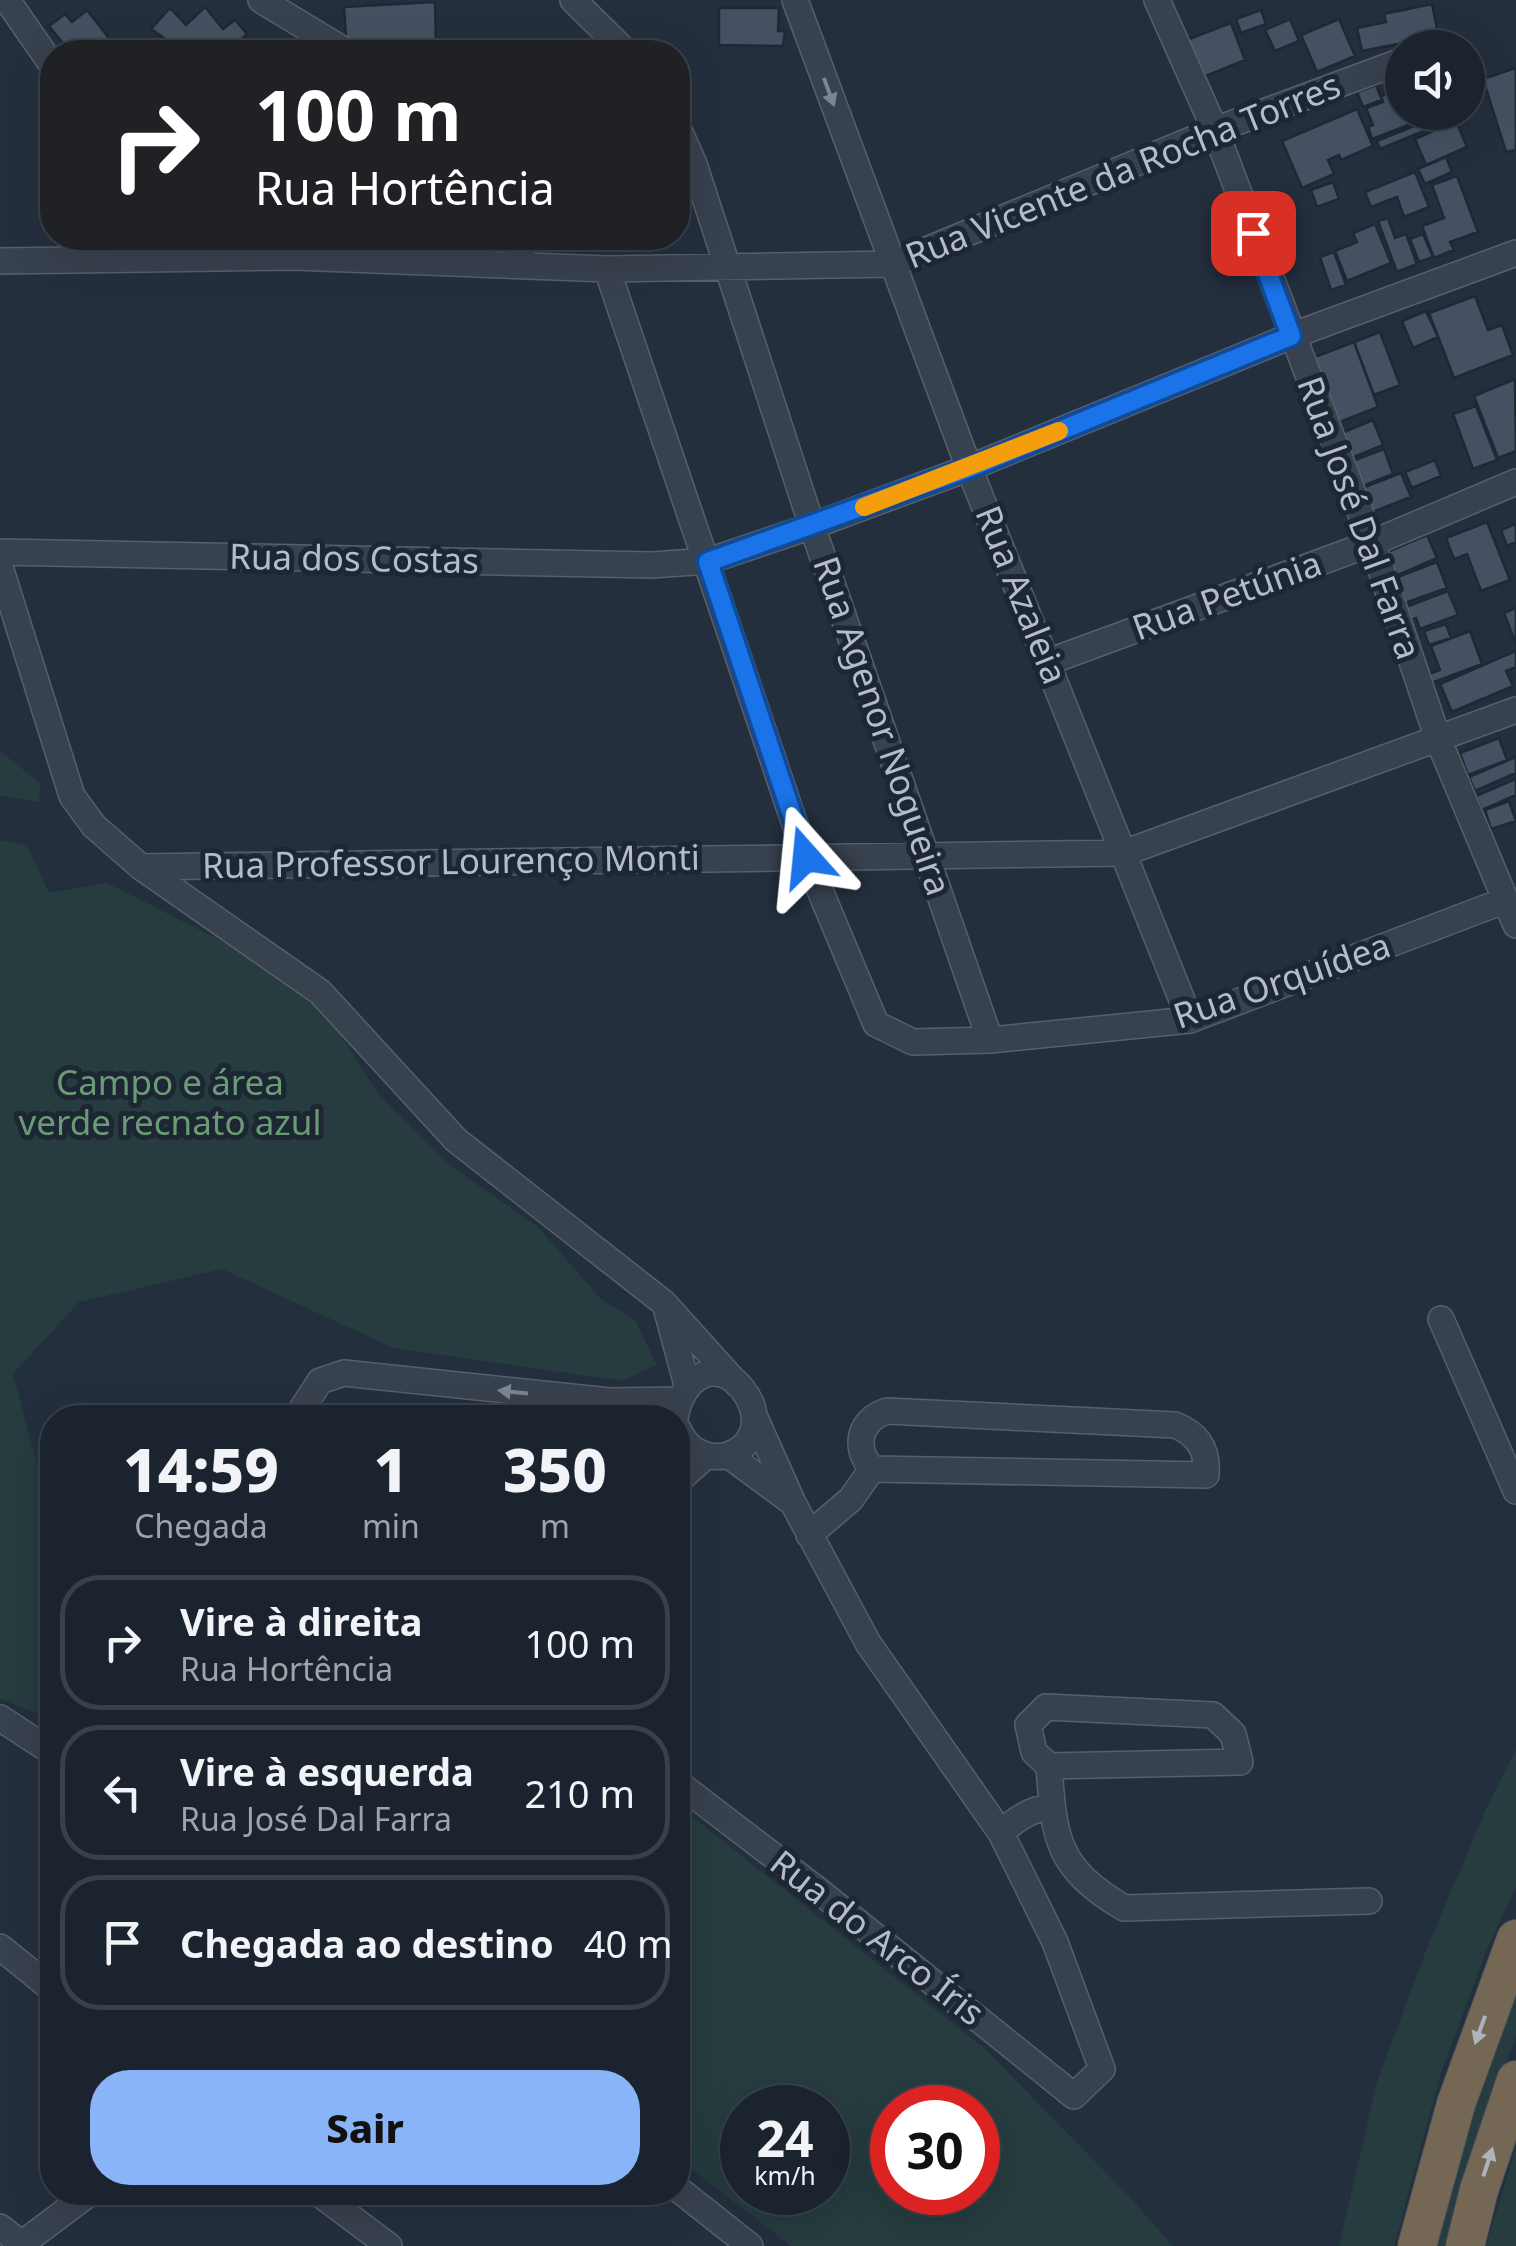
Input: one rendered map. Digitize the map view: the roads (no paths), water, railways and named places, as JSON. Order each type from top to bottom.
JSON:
[{"type":"highway","points":[[1418,2246],[1462,2086],[1516,1939]]},
{"type":"highway","points":[[1465,2246],[1516,2080]]},
{"type":"street","points":[[7,0],[40,48]]},
{"type":"street","points":[[260,0],[327,40]]},
{"type":"street","points":[[572,0],[614,40]]},
{"type":"street","name":"Rua Azaleia","points":[[795,0],[969,468],[1190,1020]]},
{"type":"street","name":"Rua José Dal Farra","points":[[1157,0],[1215,130],[1372,543],[1438,739],[1516,925]]},
{"type":"street","name":"Rua Vicente da Rocha Torres","points":[[3,258],[294,257],[607,269],[893,264],[1215,130],[1385,67]]},
{"type":"street","name":"Rua Agenor Nogueira","points":[[690,155],[812,526],[990,1040]]},
{"type":"street","points":[[284,250],[294,257]]},
{"type":"street","points":[[519,250],[528,266]]},
{"type":"street","name":"Rua dos Costas","points":[[0,552],[632,564],[708,562],[969,468],[1291,336],[1516,252]]},
{"type":"street","points":[[607,269],[806,857]]},
{"type":"street","name":"Rua Petúnia","points":[[1048,662],[1372,543],[1516,482]]},
{"type":"street","points":[[0,567],[72,796],[94,826],[141,867],[320,992],[456,1140],[664,1303],[748,1396],[792,1503],[868,1643],[1001,1833],[1015,1819],[1052,1806]]},
{"type":"street","name":"Rua Professor Lourenço Monti","points":[[141,867],[1124,853],[1516,710]]},
{"type":"street","name":"Rua Orquídea","points":[[806,857],[876,1024],[913,1042],[990,1040],[1190,1020],[1506,900]]},
{"type":"street","points":[[664,1303],[680,1401]]},
{"type":"street","points":[[1441,1319],[1516,1490]]},
{"type":"street","points":[[304,1405],[320,1381],[344,1373],[610,1401],[680,1401],[709,1374],[726,1375],[737,1384]]},
{"type":"street","points":[[887,1411],[1175,1424],[1197,1438],[1207,1462],[1206,1474],[872,1469],[861,1451],[863,1430],[868,1421],[887,1411]]},
{"type":"street","points":[[690,1473],[717,1456],[743,1446],[756,1420]]},
{"type":"street","points":[[690,1445],[717,1456],[792,1503]]},
{"type":"street","points":[[809,1536],[851,1499],[872,1469]]},
{"type":"street","points":[[1048,1766],[1240,1762],[1233,1734],[1213,1714],[1046,1707],[1028,1725],[1034,1752],[1048,1766],[1053,1826],[1068,1861],[1092,1889],[1124,1908],[1369,1900]]},
{"type":"street","points":[[0,1718],[40,1744]]},
{"type":"street","name":"Rua do Arco Íris","points":[[690,1792],[1074,2096],[1102,2069],[1055,1942],[1001,1833]]},
{"type":"street","points":[[0,1948],[40,1980]]},
{"type":"street","points":[[690,2199],[750,2246]]},
{"type":"street","points":[[0,2226],[22,2245],[74,2205]]},
{"type":"street","points":[[334,2205],[389,2246]]},
{"type":"park label","name":"Campo e área verde recnato azul","points":[[170,1103]]}]
